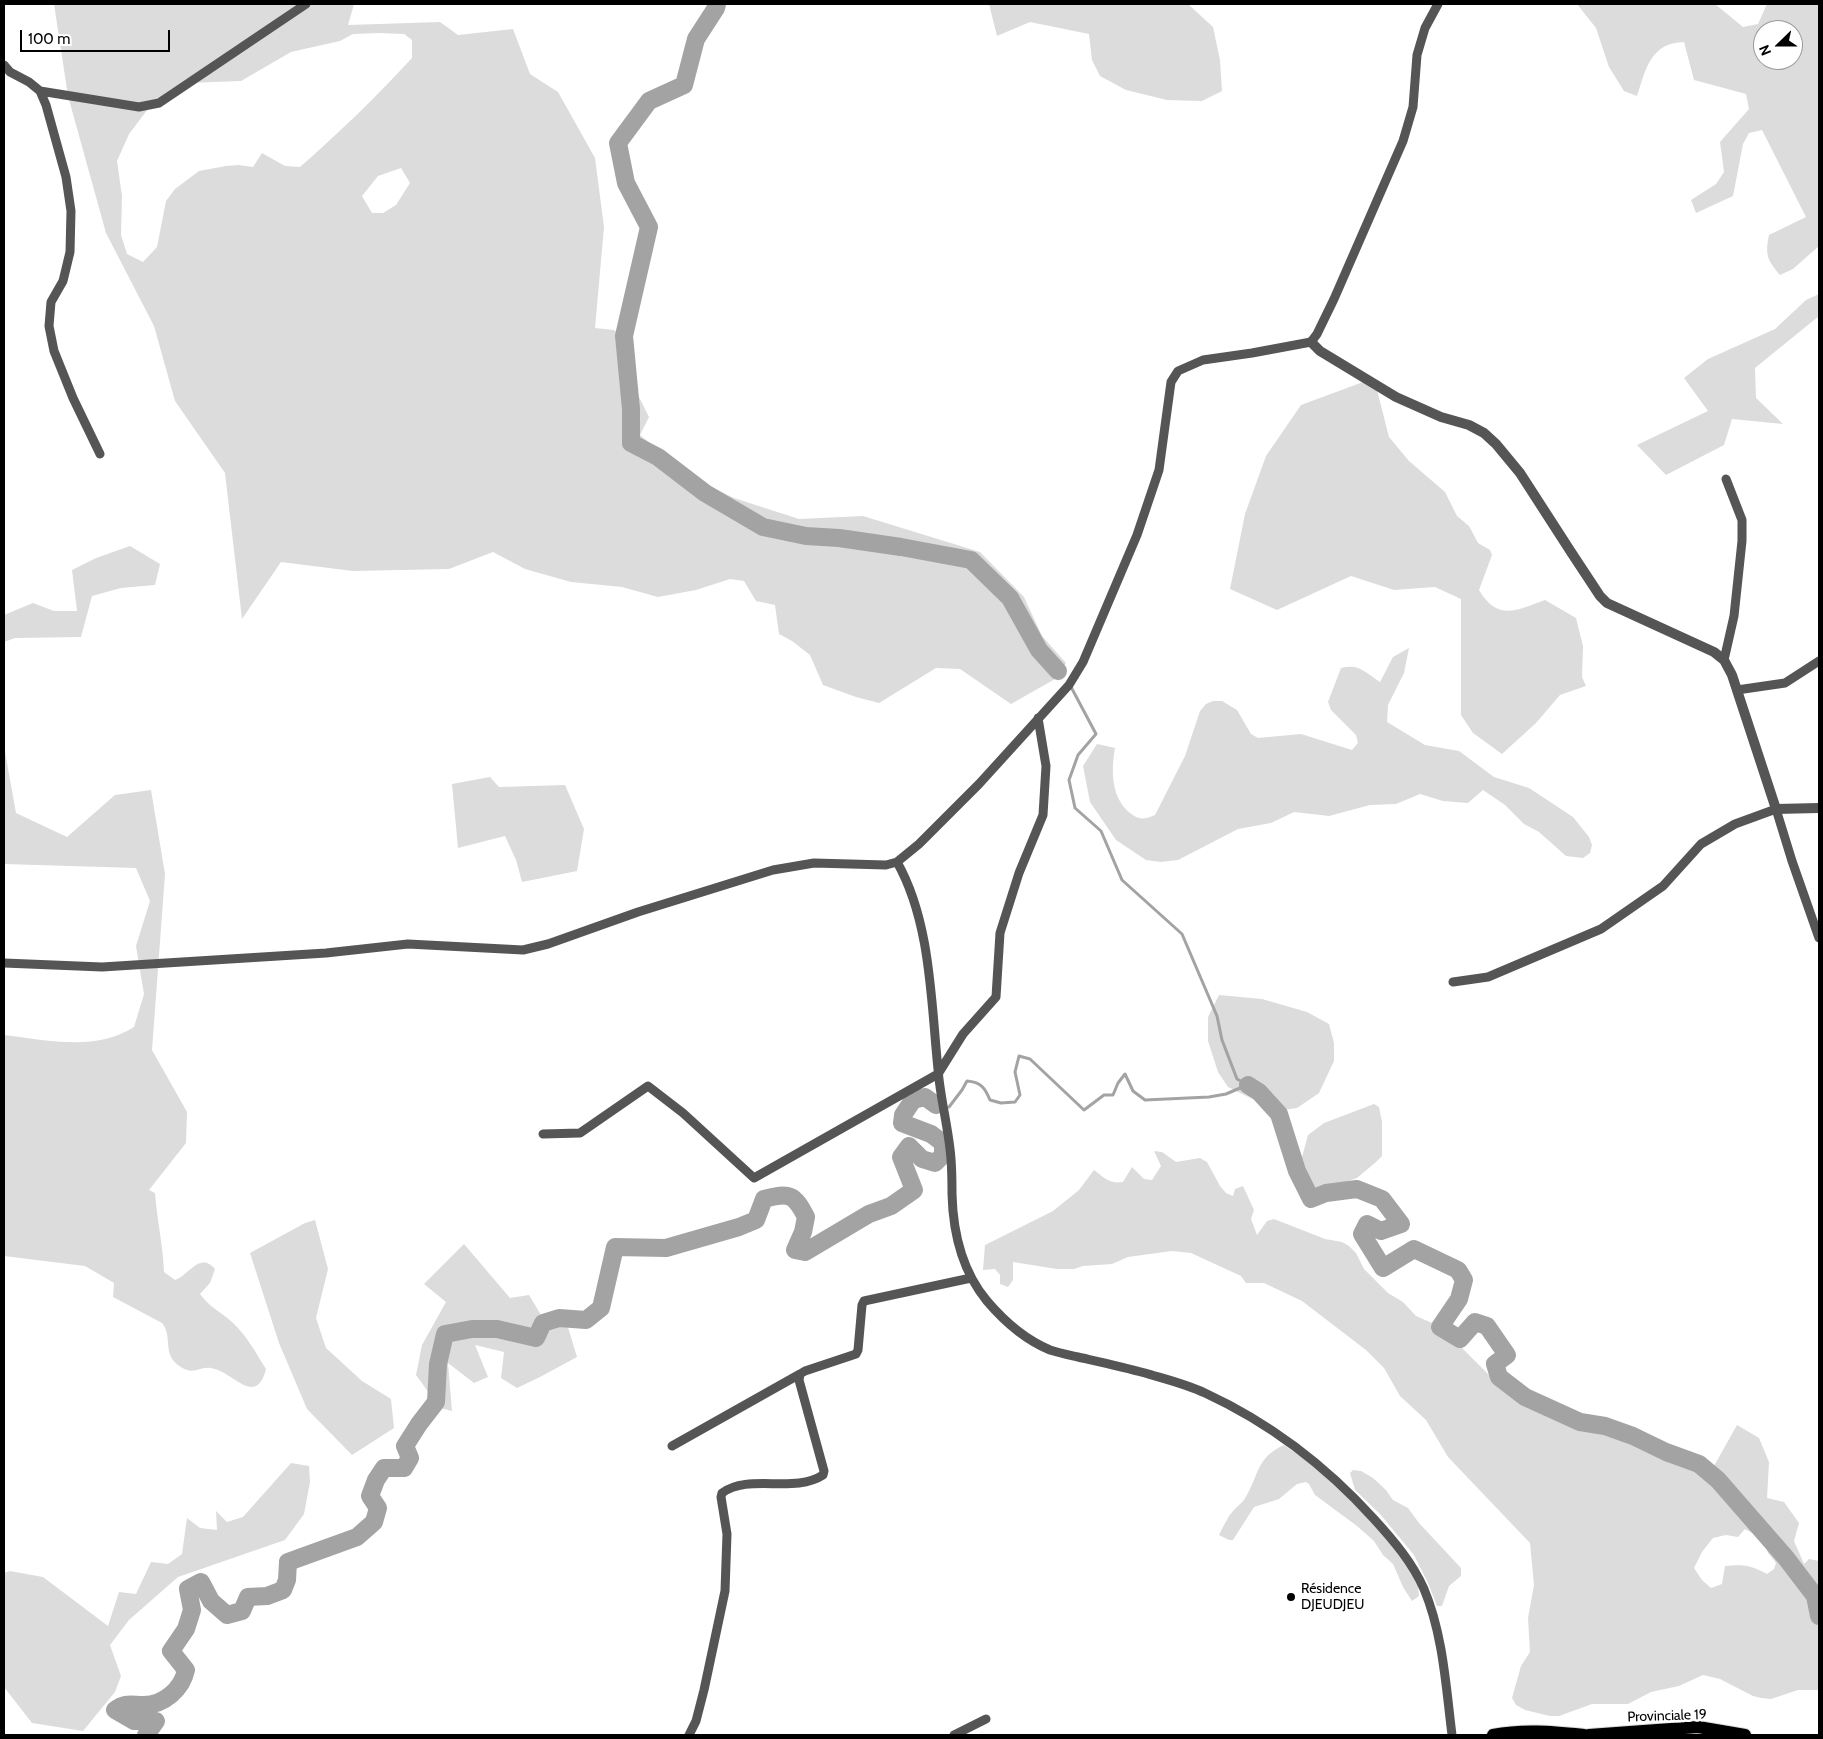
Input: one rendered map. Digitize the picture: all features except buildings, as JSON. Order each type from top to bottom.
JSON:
[{"type":"main road","name":"Provinciale 19","points":[[1589,1735],[1698,1727],[1745,1735]]},
{"type":"main road","points":[[1493,1735],[1516,1732],[1584,1735]]},
{"type":"street","points":[[40,91],[140,107],[159,103],[306,4]]},
{"type":"street","points":[[4,963],[102,967],[326,953],[408,944],[523,950],[548,944],[638,912],[773,870],[814,863],[886,864],[897,862],[979,784],[1069,685],[1083,662],[1137,535],[1159,470],[1171,382],[1178,371],[1202,360],[1311,342],[1334,299],[1403,141],[1413,107],[1417,55],[1425,28],[1438,4]]},
{"type":"street","points":[[4,65],[10,72],[29,82],[40,91],[46,105],[66,176],[72,211],[70,252],[62,281],[51,302],[49,326],[54,351],[73,398],[100,454]]},
{"type":"street","points":[[1311,342],[1320,351],[1396,397],[1441,417],[1469,425],[1484,433],[1496,444],[1520,473],[1600,596],[1607,603],[1714,652],[1724,660],[1732,675],[1819,938]]},
{"type":"street","points":[[1724,660],[1734,616],[1742,541],[1742,520],[1726,478]]},
{"type":"street","points":[[1737,690],[1785,683],[1819,661]]},
{"type":"street","points":[[543,1134],[580,1133],[648,1086],[683,1113],[754,1178],[938,1074],[963,1034],[996,997],[1000,933],[1020,873],[1043,814],[1046,766],[1038,718]]},
{"type":"street","points":[[1453,982],[1488,977],[1601,929],[1663,886],[1702,844],[1735,824],[1776,809],[1819,808]]},
{"type":"street","points":[[897,862],[915,902],[924,945],[938,1074],[950,1147],[956,1235],[961,1257],[971,1278],[987,1301],[1011,1326],[1035,1342],[1052,1351],[1141,1372],[1202,1391],[1293,1444],[1358,1501],[1407,1557],[1425,1591],[1436,1627],[1444,1670],[1452,1735]]},
{"type":"street","points":[[672,1446],[805,1370],[856,1354],[864,1301],[971,1278]]},
{"type":"street","points":[[689,1735],[696,1721],[704,1690],[725,1591],[727,1534],[722,1493],[743,1485],[796,1483],[823,1475],[824,1471],[799,1380],[800,1374]]},
{"type":"street","points":[[954,1735],[986,1720]]},
{"type":"shaded area","points":[[54,4],[354,4],[348,25],[440,22],[458,35],[513,29],[530,74],[558,92],[595,158],[604,227],[595,328],[614,330],[633,346],[638,395],[649,417],[640,435],[691,477],[734,498],[799,519],[863,516],[980,552],[1024,597],[1042,636],[1066,663],[1055,679],[1011,704],[960,669],[936,668],[879,703],[823,685],[810,655],[779,634],[775,605],[756,601],[744,581],[730,579],[696,590],[658,597],[622,587],[571,582],[525,569],[493,552],[449,569],[353,571],[281,562],[242,619],[225,473],[175,401],[154,326],[106,233],[68,96]],"holes":[[[353,34],[404,34],[412,40],[412,58],[385,87],[300,167],[285,166],[262,153],[253,167],[239,165],[199,171],[175,189],[166,201],[157,247],[143,262],[127,254],[121,235],[122,196],[117,161],[129,134],[151,105],[188,83],[241,81],[291,52],[340,41]],[[401,168],[410,183],[396,205],[383,213],[372,213],[362,196],[378,176]]]},
{"type":"shaded area","points":[[989,4],[1188,4],[1213,27],[1220,60],[1222,91],[1202,101],[1167,100],[1126,90],[1100,76],[1092,60],[1089,34],[1030,22],[997,36]]},
{"type":"shaded area","points":[[1577,4],[1715,4],[1743,27],[1753,25],[1753,70],[1803,70],[1803,20],[1760,20],[1767,4],[1819,4],[1819,246],[1793,269],[1780,275],[1770,261],[1767,252],[1769,235],[1806,217],[1762,130],[1749,133],[1743,144],[1733,196],[1696,213],[1691,200],[1716,184],[1724,172],[1720,142],[1749,109],[1746,94],[1694,80],[1684,42],[1664,47],[1657,52],[1647,67],[1637,96],[1624,91],[1609,67],[1596,28]]},
{"type":"shaded area","points":[[1819,294],[1819,316],[1755,368],[1756,398],[1783,424],[1732,419],[1724,445],[1666,475],[1637,445],[1708,411],[1684,378],[1708,359],[1775,329],[1806,300]]},
{"type":"shaded area","points":[[1374,378],[1389,437],[1409,461],[1445,492],[1457,516],[1469,526],[1478,543],[1490,550],[1492,555],[1479,590],[1486,600],[1501,610],[1509,611],[1545,600],[1576,618],[1583,646],[1582,677],[1586,686],[1560,695],[1536,723],[1502,754],[1473,733],[1461,715],[1461,599],[1435,587],[1394,590],[1351,576],[1277,610],[1230,589],[1245,514],[1266,456],[1301,405]]},
{"type":"shaded area","points":[[130,546],[160,564],[155,585],[121,588],[92,596],[81,637],[15,638],[4,642],[4,615],[33,603],[54,611],[77,611],[72,570],[96,558]]},
{"type":"shaded area","points":[[1409,648],[1404,673],[1388,705],[1387,722],[1425,745],[1459,751],[1494,777],[1529,788],[1573,817],[1589,837],[1592,845],[1590,853],[1583,858],[1566,856],[1539,832],[1524,824],[1505,805],[1483,790],[1468,803],[1443,801],[1420,794],[1396,804],[1370,805],[1329,816],[1294,812],[1271,823],[1238,829],[1178,860],[1161,862],[1146,860],[1116,840],[1090,802],[1083,766],[1097,744],[1115,748],[1113,765],[1114,783],[1119,800],[1124,807],[1139,818],[1155,815],[1185,756],[1200,711],[1206,704],[1213,701],[1222,701],[1237,710],[1251,734],[1258,738],[1301,734],[1352,750],[1358,743],[1356,735],[1331,710],[1328,702],[1341,668],[1358,668],[1380,682],[1393,657]]},
{"type":"shaded area","points":[[4,746],[16,813],[67,837],[115,795],[151,790],[165,874],[152,1050],[187,1112],[186,1143],[149,1190],[155,1193],[164,1272],[175,1280],[199,1264],[209,1264],[215,1269],[210,1283],[200,1294],[238,1328],[259,1357],[266,1369],[262,1380],[256,1386],[243,1385],[220,1371],[211,1368],[192,1371],[178,1365],[170,1355],[167,1333],[162,1323],[113,1297],[114,1283],[85,1266],[4,1256],[4,1035],[54,1041],[87,1042],[119,1035],[134,1027],[144,994],[136,946],[150,901],[136,868],[4,864]]},
{"type":"shaded area","points":[[490,777],[499,787],[565,785],[584,829],[577,871],[522,882],[516,860],[505,836],[458,848],[452,784]]},
{"type":"shaded area","points":[[1219,995],[1262,999],[1307,1012],[1329,1024],[1334,1043],[1334,1061],[1319,1093],[1297,1108],[1277,1111],[1228,1087],[1218,1072],[1208,1041],[1208,1017]]},
{"type":"shaded area","points":[[1374,1104],[1379,1107],[1382,1122],[1382,1156],[1357,1178],[1319,1191],[1310,1187],[1301,1161],[1308,1135],[1324,1123]]},
{"type":"shaded area","points":[[1154,1151],[1162,1152],[1176,1162],[1200,1158],[1207,1162],[1226,1193],[1233,1196],[1235,1189],[1243,1186],[1254,1210],[1251,1219],[1257,1235],[1267,1221],[1274,1219],[1325,1239],[1342,1242],[1349,1246],[1356,1253],[1364,1269],[1388,1293],[1403,1302],[1416,1316],[1432,1323],[1458,1344],[1496,1382],[1541,1411],[1619,1436],[1698,1470],[1714,1466],[1737,1425],[1759,1438],[1769,1462],[1767,1498],[1784,1502],[1799,1523],[1794,1541],[1804,1564],[1809,1559],[1819,1561],[1819,1690],[1798,1690],[1771,1699],[1761,1698],[1753,1696],[1720,1679],[1703,1675],[1679,1686],[1651,1692],[1628,1704],[1592,1704],[1559,1716],[1550,1716],[1525,1710],[1516,1705],[1512,1698],[1521,1666],[1530,1652],[1528,1618],[1534,1585],[1530,1543],[1448,1457],[1426,1420],[1400,1396],[1384,1368],[1366,1350],[1302,1301],[1264,1283],[1246,1283],[1241,1276],[1191,1253],[1172,1251],[1128,1257],[1112,1264],[1083,1266],[1074,1269],[1057,1269],[1013,1262],[1013,1280],[1008,1287],[1000,1284],[1000,1275],[995,1269],[983,1270],[985,1245],[1053,1211],[1079,1190],[1094,1170],[1107,1180],[1123,1182],[1132,1167],[1144,1179],[1152,1180],[1161,1166]],"holes":[[[1745,1529],[1763,1539],[1768,1553],[1776,1563],[1774,1569],[1767,1574],[1747,1566],[1725,1566],[1722,1584],[1711,1588],[1702,1580],[1694,1568],[1702,1552],[1713,1538],[1726,1535],[1738,1537]]]},
{"type":"shaded area","points":[[315,1220],[328,1269],[316,1318],[326,1348],[362,1381],[391,1399],[394,1428],[352,1455],[307,1409],[279,1343],[250,1253],[305,1223]]},
{"type":"shaded area","points":[[464,1244],[510,1298],[529,1295],[541,1315],[563,1311],[577,1357],[517,1388],[501,1378],[504,1352],[475,1345],[488,1377],[474,1383],[448,1363],[452,1411],[440,1408],[416,1375],[422,1345],[446,1302],[424,1284]]},
{"type":"shaded area","points":[[1284,1445],[1322,1472],[1345,1493],[1403,1557],[1418,1587],[1419,1596],[1412,1601],[1403,1587],[1393,1564],[1383,1555],[1374,1541],[1315,1495],[1306,1482],[1297,1484],[1279,1499],[1254,1507],[1233,1540],[1219,1535],[1231,1514],[1249,1492],[1263,1462],[1275,1450]]},
{"type":"shaded area","points":[[291,1463],[309,1466],[310,1482],[304,1514],[285,1540],[178,1577],[129,1620],[110,1645],[121,1676],[115,1692],[83,1731],[32,1723],[4,1687],[4,1573],[10,1571],[43,1577],[108,1626],[119,1592],[136,1594],[151,1562],[168,1564],[182,1554],[187,1518],[200,1528],[217,1530],[216,1511],[227,1522],[243,1517]]},
{"type":"shaded area","points":[[1353,1470],[1361,1471],[1373,1478],[1386,1490],[1393,1500],[1408,1508],[1419,1523],[1461,1568],[1461,1576],[1449,1586],[1442,1606],[1437,1606],[1414,1555],[1380,1514],[1355,1490],[1350,1473]]},
{"type":"waterway","points":[[717,4],[696,39],[684,85],[649,101],[618,143],[626,183],[649,227],[624,336],[631,409],[631,443],[658,457],[705,493],[763,527],[806,536],[839,538],[901,547],[971,560],[1010,598],[1039,650],[1058,671]]},
{"type":"waterway","points":[[1070,685],[1096,734],[1078,755],[1069,780],[1075,808],[1101,831],[1122,880],[1182,934],[1217,1016],[1222,1040],[1237,1079],[1248,1085]]},
{"type":"waterway","points":[[949,1107],[967,1081],[982,1086],[990,1100],[1001,1103],[1015,1102],[1020,1095],[1015,1072],[1019,1056],[1030,1059],[1084,1110],[1104,1095],[1113,1095],[1118,1083],[1125,1074],[1133,1091],[1145,1100],[1209,1097],[1226,1094],[1247,1085]]},
{"type":"waterway","points":[[1248,1085],[1259,1092],[1279,1114],[1297,1171],[1311,1199],[1326,1193],[1357,1189],[1382,1199],[1401,1224],[1381,1231],[1367,1224],[1362,1234],[1383,1268],[1414,1249],[1458,1270],[1464,1280],[1459,1299],[1440,1327],[1460,1339],[1475,1322],[1487,1326],[1507,1355],[1495,1364],[1499,1377],[1525,1397],[1580,1422],[1605,1426],[1699,1464],[1718,1480],[1786,1558],[1815,1596],[1819,1616]]},
{"type":"waterway","points":[[146,1735],[156,1721],[134,1721],[115,1710],[126,1705],[144,1705],[158,1702],[171,1695],[181,1683],[186,1670],[171,1651],[186,1629],[192,1610],[188,1589],[201,1582],[211,1601],[227,1615],[242,1611],[248,1597],[267,1596],[283,1590],[287,1580],[288,1562],[357,1537],[374,1522],[378,1508],[370,1496],[376,1480],[384,1468],[404,1468],[410,1458],[405,1446],[436,1402],[438,1364],[445,1334],[472,1329],[497,1329],[536,1338],[543,1323],[559,1318],[586,1320],[601,1308],[615,1247],[666,1248],[739,1227],[756,1220],[764,1199],[780,1196],[790,1197],[802,1209],[806,1217],[803,1232],[795,1250],[805,1252],[869,1214],[891,1206],[914,1190],[901,1157],[909,1146],[922,1159],[935,1163],[943,1155],[943,1143],[931,1134],[902,1123],[903,1115],[913,1100],[925,1097],[936,1105]]},
{"type":"place","name":"Résidence DJEUDJEU","points":[[1291,1597]]}]
